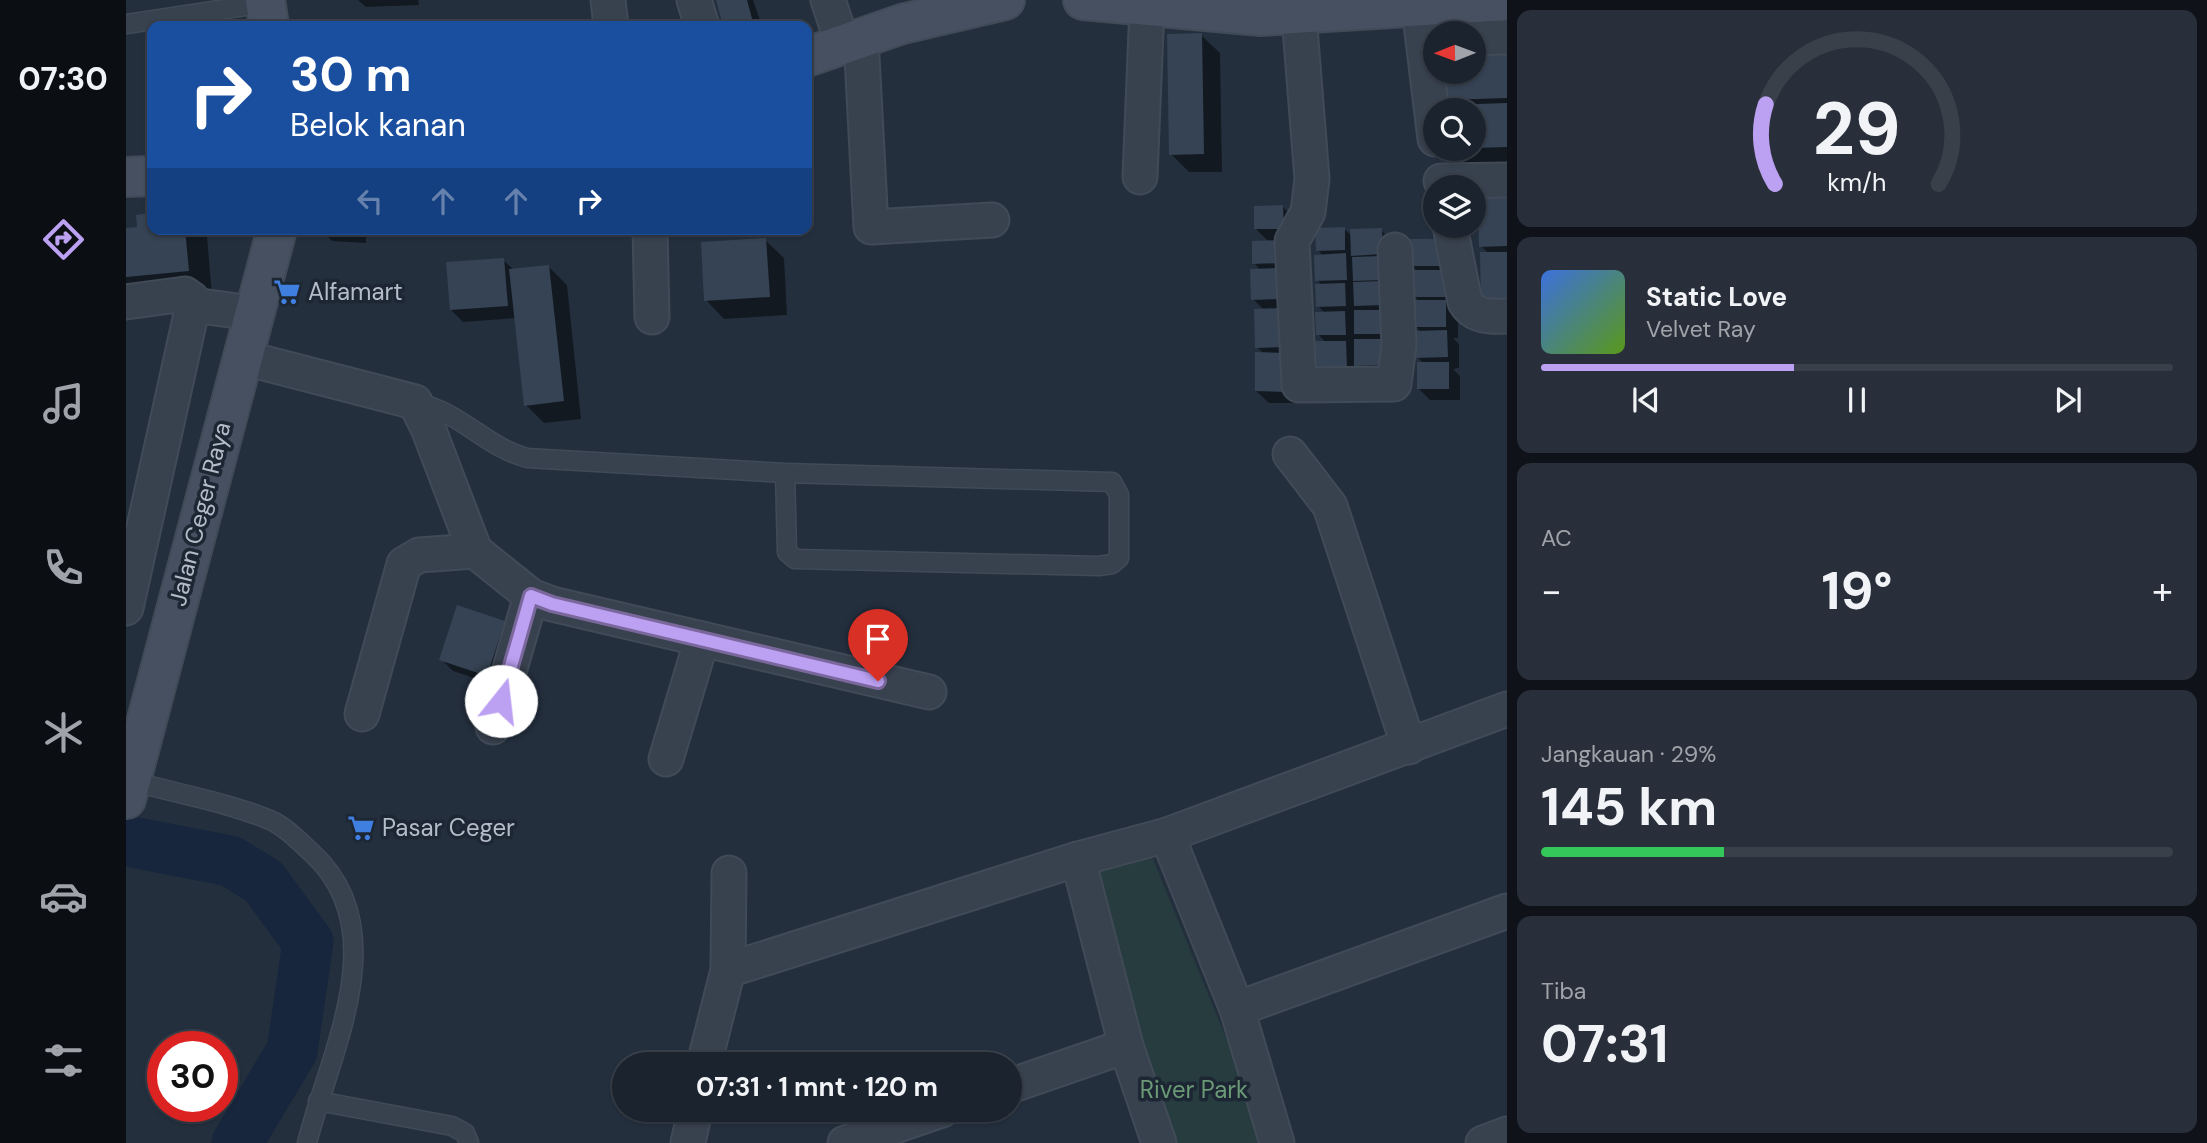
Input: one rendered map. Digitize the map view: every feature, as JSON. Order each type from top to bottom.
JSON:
[{"type":"street","points":[[608,0],[610,21]]},
{"type":"street","points":[[694,0],[700,21]]},
{"type":"street","points":[[828,0],[854,35],[871,227],[992,220]]},
{"type":"street","points":[[812,55],[924,0]]},
{"type":"street","points":[[854,35],[1005,0]]},
{"type":"street","points":[[1083,0],[1261,8],[1299,15],[1375,5],[1423,27]]},
{"type":"street","points":[[1447,21],[1507,1]]},
{"type":"street","points":[[1138,4],[1140,177]]},
{"type":"street","points":[[1299,15],[1312,179],[1308,212],[1292,241],[1299,385],[1394,384],[1399,345],[1395,250]]},
{"type":"street","points":[[1486,38],[1507,37]]},
{"type":"street","points":[[1440,172],[1507,180]]},
{"type":"street","points":[[126,177],[147,176]]},
{"type":"street","name":"Jalan Ceger Raya","points":[[129,790],[252,313],[275,235]]},
{"type":"street","points":[[650,235],[652,317]]},
{"type":"street","points":[[1452,238],[1465,302],[1470,310],[1483,315],[1507,316]]},
{"type":"street","points":[[126,302],[185,295],[192,299],[193,305],[126,608]]},
{"type":"street","points":[[193,305],[252,313]]},
{"type":"street","points":[[241,357],[415,402],[428,428],[475,551],[531,596],[552,604],[929,692]]},
{"type":"street","points":[[1290,453],[1329,506],[1409,747]]},
{"type":"street","points":[[362,714],[404,564],[419,555],[475,551]]},
{"type":"street","points":[[493,727],[531,596]]},
{"type":"street","points":[[666,759],[702,639]]},
{"type":"street","points":[[728,970],[1078,859],[1167,835],[1507,709]]},
{"type":"street","points":[[1167,835],[1237,1009],[1277,1143]]},
{"type":"street","points":[[1078,859],[1126,1046],[1159,1143]]},
{"type":"street","points":[[707,1052],[728,970],[729,873]]},
{"type":"street","points":[[1237,1009],[1507,911]]},
{"type":"street","points":[[1022,1082],[1126,1046]]},
{"type":"street","points":[[688,1143],[692,1122]]},
{"type":"street","points":[[845,1143],[907,1122]]},
{"type":"street","points":[[1483,1143],[1507,1134]]},
{"type":"lane","points":[[148,21],[266,10]]},
{"type":"lane","points":[[126,23],[147,21]]},
{"type":"lane","points":[[415,402],[446,411],[508,453],[527,458],[785,472],[1112,482],[1119,495],[1119,558],[1112,564],[1099,566],[795,559],[787,552],[785,472]]},
{"type":"lane","points":[[129,790],[272,820],[328,867],[350,909],[355,946],[346,1016],[307,1143]]},
{"type":"lane","points":[[318,1101],[452,1126],[465,1133],[469,1143]]},
{"type":"green space","name":"River Park","points":[[1145,840],[1269,1143],[1159,1143],[1078,859]]},
{"type":"building","points":[[716,0],[747,0],[753,21],[722,21]]},
{"type":"building","points":[[1202,33],[1204,154],[1169,155],[1167,34]]},
{"type":"building","points":[[1507,49],[1507,98],[1444,98],[1443,84],[1486,84],[1486,50]]},
{"type":"building","points":[[1507,103],[1507,147],[1486,148],[1486,104]]},
{"type":"building","points":[[1507,194],[1507,246],[1479,247],[1479,238],[1486,238],[1486,195]]},
{"type":"building","points":[[1283,205],[1284,229],[1254,229],[1254,206]]},
{"type":"building","points":[[147,214],[147,235],[186,235],[189,271],[126,277],[126,228],[137,227],[136,215]]},
{"type":"building","points":[[1345,227],[1345,250],[1316,251],[1315,228]]},
{"type":"building","points":[[1382,228],[1383,254],[1351,256],[1350,229]]},
{"type":"building","points":[[766,238],[770,297],[704,301],[701,242]]},
{"type":"building","points":[[1409,239],[1441,239],[1441,266],[1409,266]]},
{"type":"building","points":[[1281,240],[1282,263],[1252,264],[1252,241]]},
{"type":"building","points":[[1480,252],[1507,252],[1507,300],[1481,301]]},
{"type":"building","points":[[1346,253],[1347,280],[1315,281],[1314,255]]},
{"type":"building","points":[[1382,256],[1382,280],[1353,281],[1352,257]]},
{"type":"building","points":[[504,258],[508,306],[450,310],[446,262]]},
{"type":"building","points":[[549,265],[564,401],[524,406],[509,269]]},
{"type":"building","points":[[1280,268],[1281,299],[1251,300],[1250,269]]},
{"type":"building","points":[[1412,270],[1445,270],[1445,297],[1413,297]]},
{"type":"building","points":[[1383,281],[1384,305],[1354,306],[1353,282]]},
{"type":"building","points":[[1345,283],[1346,306],[1316,307],[1315,284]]},
{"type":"building","points":[[1414,300],[1446,300],[1446,327],[1414,327]]},
{"type":"building","points":[[1282,308],[1284,347],[1255,348],[1254,309]]},
{"type":"building","points":[[1354,310],[1385,310],[1385,334],[1354,334]]},
{"type":"building","points":[[1345,311],[1346,335],[1316,335],[1315,312]]},
{"type":"building","points":[[1447,330],[1448,357],[1415,358],[1415,331]]},
{"type":"building","points":[[1354,339],[1386,339],[1386,365],[1354,366]]},
{"type":"building","points":[[1314,341],[1346,341],[1347,368],[1315,368]]},
{"type":"building","points":[[1255,352],[1286,353],[1286,392],[1255,391]]},
{"type":"building","points":[[1417,362],[1449,362],[1449,389],[1417,389]]},
{"type":"building","points":[[457,605],[505,621],[487,676],[439,660]]},
{"type":"waterway","points":[[126,842],[137,843]]},
{"type":"waterway","points":[[137,843],[230,861],[263,881],[308,942],[292,1051],[237,1143]]},
{"type":"place","name":"Alfamart","points":[[287,292]]},
{"type":"place","name":"Pasar Ceger","points":[[361,828]]},
{"type":"route","points":[[501,701],[531,596],[552,604],[878,681]]}]
